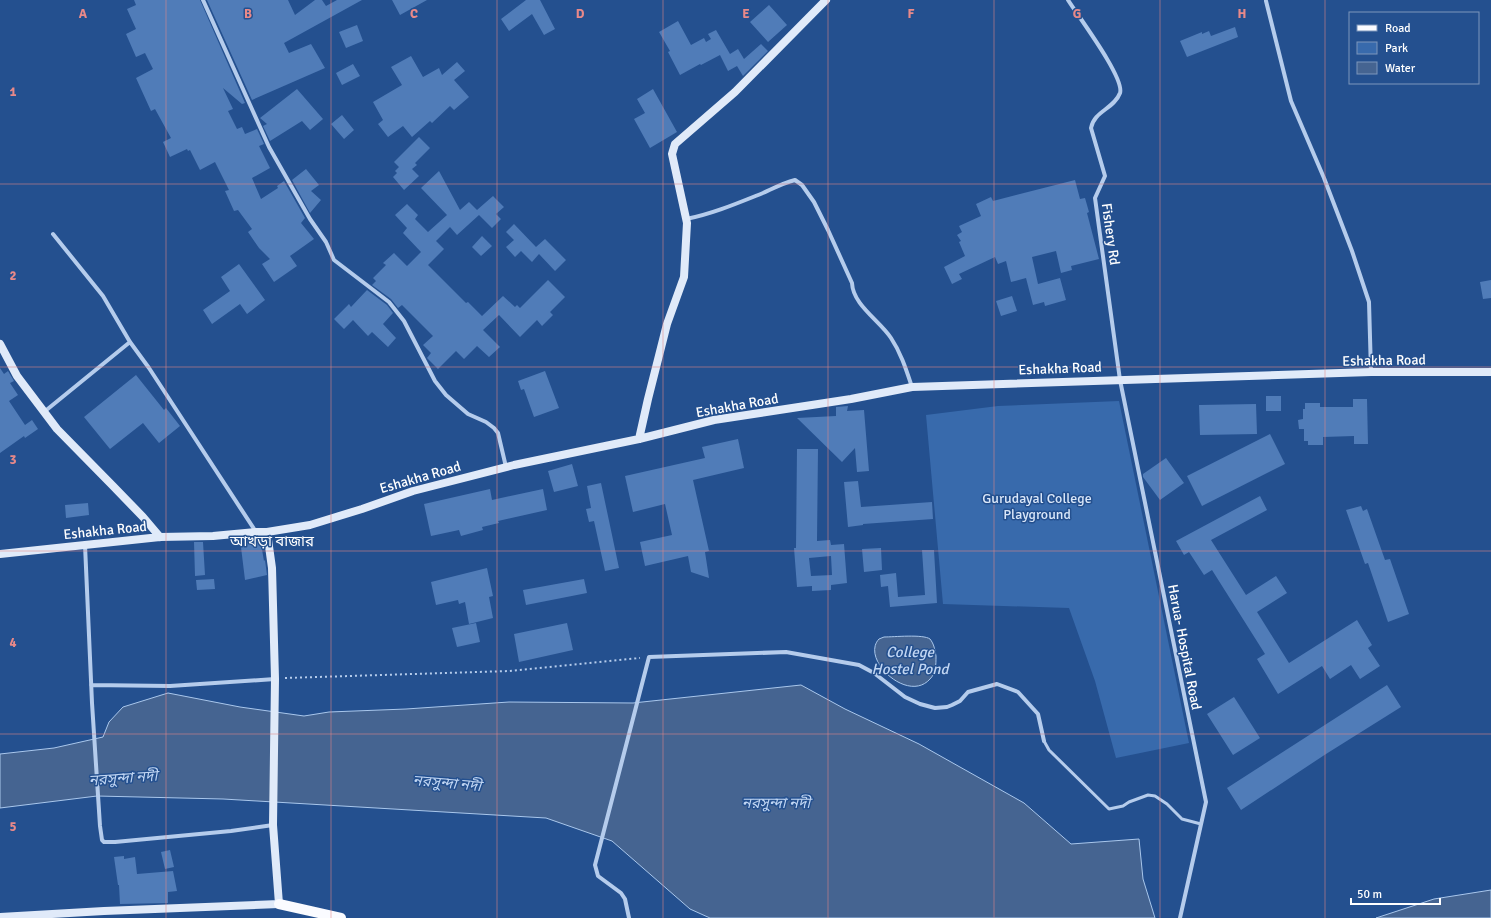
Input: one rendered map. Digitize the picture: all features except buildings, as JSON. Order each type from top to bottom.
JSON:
[{"type":"main road","points":[[279,904],[341,918]]},
{"type":"street","points":[[203,0],[269,147],[310,219],[326,242],[334,260],[389,302],[404,321],[435,381],[446,395],[468,414],[486,422],[494,428],[498,433],[506,467]]},
{"type":"street","points":[[639,439],[667,324],[684,277],[686,219],[672,154],[675,144],[735,92],[826,0]]},
{"type":"street","name":"Fishery Rd","points":[[1068,0],[1109,62],[1120,83],[1120,93],[1112,104],[1097,115],[1092,122],[1091,128],[1104,176],[1095,198],[1120,380]]},
{"type":"street","points":[[1266,1],[1291,101],[1324,178],[1352,251],[1368,302],[1372,372]]},
{"type":"street","points":[[686,219],[731,205],[783,183],[795,180],[802,185],[814,202],[828,230],[852,283],[852,289],[859,301],[891,337],[902,358],[912,387]]},
{"type":"street","points":[[54,234],[103,296],[130,342],[149,368],[256,532]]},
{"type":"street","points":[[44,412],[130,342]]},
{"type":"street","points":[[0,344],[17,376],[57,429],[143,517],[160,537]]},
{"type":"street","name":"Eshakha Road","points":[[0,554],[160,537],[213,536],[267,532],[310,525],[413,491],[506,467],[639,439],[714,420],[843,400],[912,387],[1372,372],[1491,372]]},
{"type":"street","name":"Harua- Hospital Road","points":[[1120,380],[1206,802],[1181,916]]},
{"type":"street","points":[[1,917],[82,912],[279,904],[273,821],[275,679],[272,568],[267,532]]},
{"type":"street","points":[[85,545],[92,704],[102,840],[104,842],[114,842],[231,831],[273,821]]},
{"type":"street","points":[[629,918],[625,899],[622,893],[598,876],[595,865],[649,657],[786,652],[859,665],[874,673],[905,697],[920,704],[935,708],[947,707],[960,701],[968,692],[997,684],[1018,692],[1038,714],[1044,741]]},
{"type":"street","points":[[91,685],[170,686],[275,679]]},
{"type":"lane","points":[[1044,741],[1049,750],[1109,809],[1123,806],[1129,802],[1148,795],[1155,796],[1167,804],[1182,819],[1201,824]]},
{"type":"path","points":[[275,679],[509,671],[649,657]]},
{"type":"green space","name":"Gurudayal College Playground","points":[[1119,401],[1189,743],[1116,758],[1095,681],[1069,608],[943,604],[926,415],[998,406]]},
{"type":"water","name":"College Hostel Pond","points":[[915,636],[930,639],[936,656],[936,666],[932,677],[921,685],[910,686],[899,683],[889,676],[881,667],[876,657],[875,647],[879,639],[884,637]]},
{"type":"water","name":"নরসুন্দা নদী","points":[[801,685],[845,709],[919,744],[1024,803],[1071,844],[1139,839],[1143,879],[1155,918],[710,918],[690,909],[612,841],[546,818],[223,799],[97,796],[0,808],[0,754],[54,748],[103,737],[109,722],[123,707],[168,693],[240,707],[304,716],[329,712],[406,709],[509,702],[633,703]]},
{"type":"water","points":[[1491,890],[1491,918],[1376,918],[1434,899]]},
{"type":"district","name":"আখড়া বাজার","points":[[272,541]]}]
